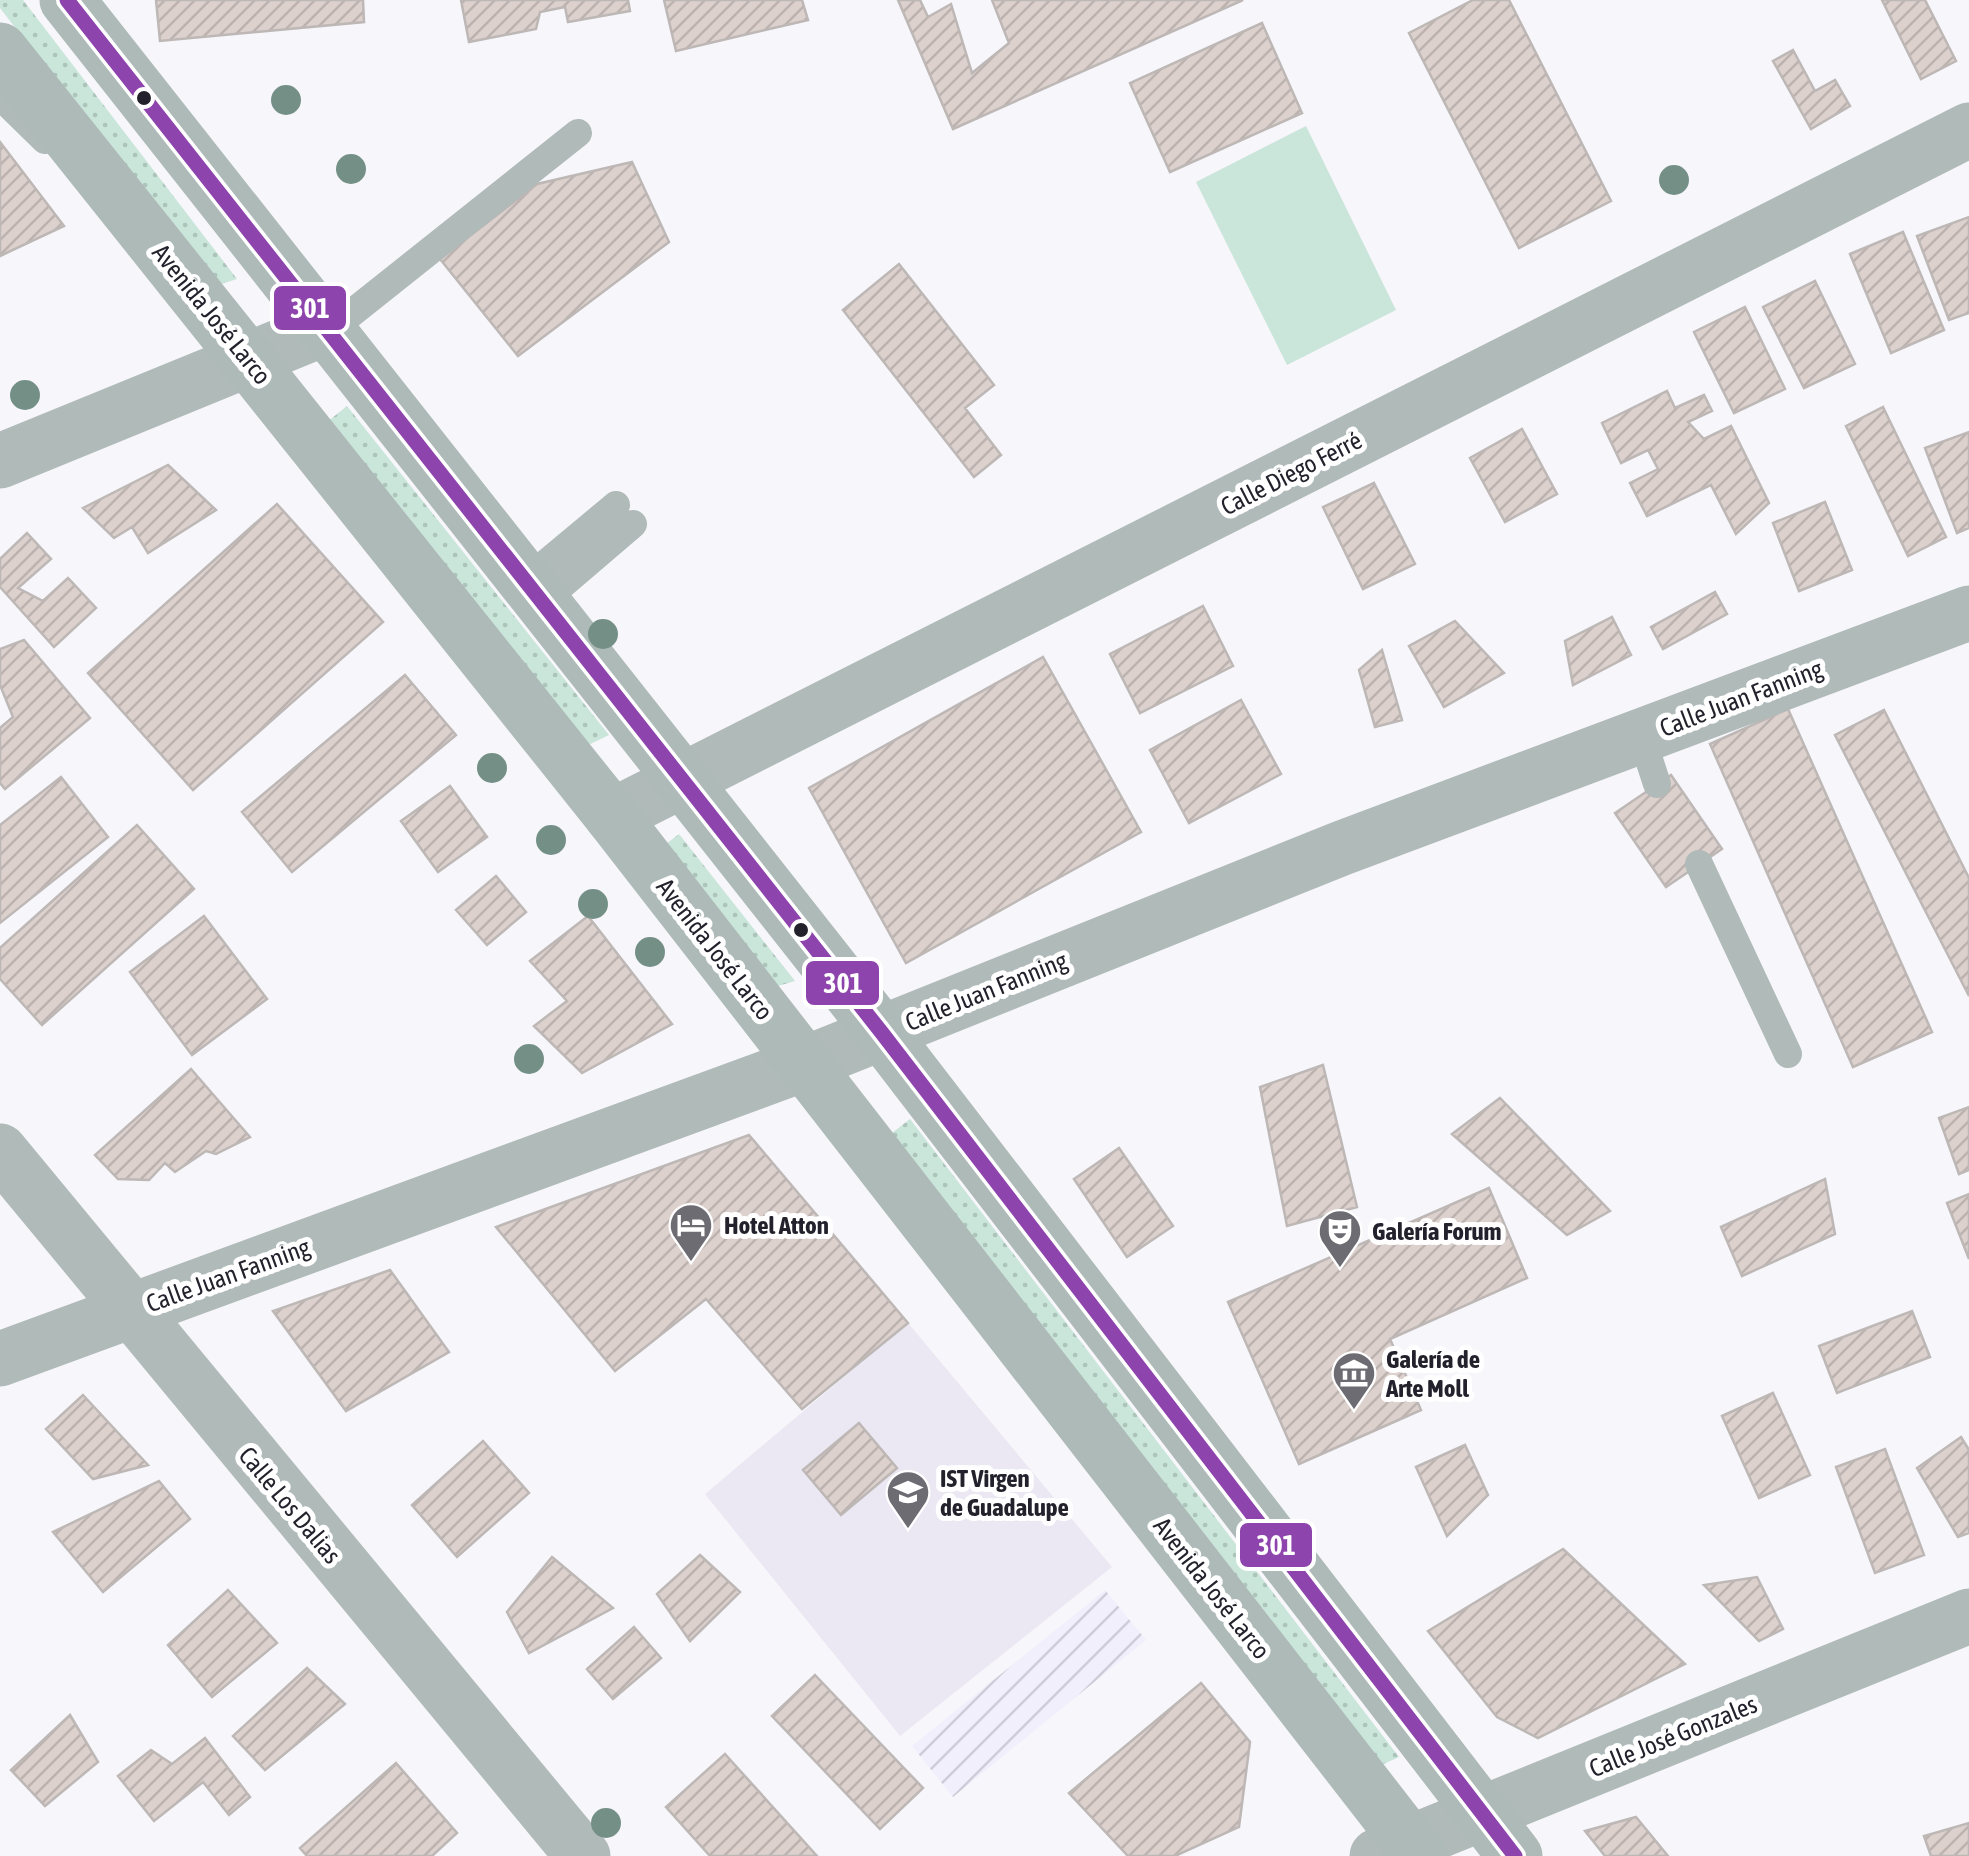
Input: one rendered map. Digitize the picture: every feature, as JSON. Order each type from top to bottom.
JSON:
[{"type":"main road","points":[[67,0],[882,1032],[1516,1856]]},
{"type":"main road","name":"Avenida José Larco","points":[[0,50],[612,816],[1402,1852]]},
{"type":"street","name":"Calle Diego Ferré","points":[[612,816],[1969,130]]},
{"type":"street","points":[[0,461],[328,328]]},
{"type":"street","name":"Calle Juan Fanning","points":[[0,1359],[804,1064],[1342,848],[1649,759],[1969,613]]},
{"type":"street","name":"Calle Los Dalias","points":[[0,1151],[583,1856]]},
{"type":"street","name":"Calle José Gonzales","points":[[1402,1852],[1482,1813],[1969,1616]]},
{"type":"lane","points":[[0,96],[25,124],[107,186]]},
{"type":"lane","points":[[328,328],[578,133]]},
{"type":"lane","points":[[535,591],[625,515]]},
{"type":"lane","points":[[1699,864],[1788,1054]]},
{"type":"shaded area","name":"IST Virgen de Guadalupe","points":[[908,1323],[1112,1567],[900,1736],[705,1494]]},
{"type":"shaded area","points":[[1105,1590],[1146,1640],[953,1797],[912,1746]]},
{"type":"green space","points":[[0,0],[23,0],[237,279],[215,286],[0,8]]},
{"type":"green space","points":[[1306,126],[1396,310],[1287,365],[1196,182]]},
{"type":"green space","points":[[347,406],[609,735],[586,746],[327,422]]},
{"type":"green space","points":[[679,834],[795,981],[778,986],[666,844]]},
{"type":"green space","points":[[910,1119],[1399,1757],[1377,1767],[892,1133]]},
{"type":"building","points":[[156,0],[363,0],[364,22],[160,41]]},
{"type":"building","points":[[461,0],[628,0],[630,11],[568,22],[565,7],[540,12],[536,29],[469,42]]},
{"type":"building","points":[[664,0],[802,0],[808,20],[676,51]]},
{"type":"building","points":[[898,0],[920,0],[928,17],[951,4],[972,73],[1009,43],[992,0],[1243,0],[953,129]]},
{"type":"building","points":[[1473,0],[1509,0],[1611,201],[1519,248],[1409,33]]},
{"type":"building","points":[[1882,0],[1925,0],[1956,61],[1921,79]]},
{"type":"building","points":[[1262,23],[1302,113],[1170,172],[1130,83]]},
{"type":"building","points":[[1793,50],[1815,91],[1835,80],[1850,106],[1811,129],[1773,61]]},
{"type":"building","points":[[0,142],[64,226],[0,256]]},
{"type":"building","points":[[632,162],[669,242],[518,356],[440,259],[537,184]]},
{"type":"building","points":[[1969,217],[1969,313],[1949,320],[1917,236]]},
{"type":"building","points":[[1903,232],[1944,330],[1891,353],[1850,254]]},
{"type":"building","points":[[899,264],[994,385],[965,408],[1001,455],[974,477],[843,310]]},
{"type":"building","points":[[1815,281],[1855,364],[1804,388],[1763,307]]},
{"type":"building","points":[[1745,307],[1785,389],[1734,413],[1694,332]]},
{"type":"building","points":[[1667,391],[1675,408],[1704,395],[1712,411],[1688,422],[1704,439],[1731,426],[1769,503],[1736,534],[1711,485],[1647,516],[1630,483],[1658,469],[1648,450],[1621,463],[1602,423]]},
{"type":"building","points":[[1883,407],[1946,537],[1908,556],[1846,426]]},
{"type":"building","points":[[1522,429],[1557,494],[1505,522],[1470,458]]},
{"type":"building","points":[[1969,432],[1969,528],[1957,533],[1925,448]]},
{"type":"building","points":[[168,465],[216,510],[148,553],[132,527],[114,538],[83,508]]},
{"type":"building","points":[[1374,483],[1415,564],[1363,589],[1323,507]]},
{"type":"building","points":[[1825,502],[1852,570],[1799,591],[1773,523]]},
{"type":"building","points":[[277,504],[383,622],[193,790],[88,673]]},
{"type":"building","points":[[27,533],[51,559],[18,588],[43,601],[68,578],[96,608],[54,647],[0,587],[0,559]]},
{"type":"building","points":[[1715,592],[1727,614],[1663,649],[1651,627]]},
{"type":"building","points":[[1203,606],[1233,666],[1140,713],[1110,654]]},
{"type":"building","points":[[1612,617],[1631,655],[1573,685],[1565,641]]},
{"type":"building","points":[[1455,621],[1504,673],[1444,707],[1409,646]]},
{"type":"building","points":[[24,640],[90,718],[5,789],[0,783],[0,728],[13,717],[0,685],[0,649]]},
{"type":"building","points":[[1382,650],[1402,720],[1375,727],[1359,670]]},
{"type":"building","points":[[1043,657],[1141,832],[906,963],[809,788]]},
{"type":"building","points":[[405,675],[456,735],[292,872],[242,812]]},
{"type":"building","points":[[1241,700],[1281,774],[1189,823],[1150,750]]},
{"type":"building","points":[[1788,709],[1932,1032],[1853,1067],[1710,744]]},
{"type":"building","points":[[1884,710],[1969,878],[1969,996],[1835,735]]},
{"type":"building","points":[[1671,775],[1722,849],[1666,887],[1615,813]]},
{"type":"building","points":[[61,777],[108,837],[0,923],[0,825]]},
{"type":"building","points":[[450,786],[487,837],[438,872],[401,821]]},
{"type":"building","points":[[137,825],[194,889],[42,1025],[0,979],[0,948]]},
{"type":"building","points":[[496,876],[526,912],[487,945],[456,910]]},
{"type":"building","points":[[204,916],[267,999],[192,1055],[130,972]]},
{"type":"building","points":[[588,916],[672,1024],[582,1073],[534,1026],[567,1001],[530,961]]},
{"type":"building","points":[[1323,1065],[1357,1207],[1287,1226],[1260,1087]]},
{"type":"building","points":[[191,1069],[250,1137],[216,1154],[206,1151],[175,1172],[165,1163],[149,1180],[118,1179],[95,1155]]},
{"type":"building","points":[[1500,1098],[1610,1211],[1567,1235],[1452,1134]]},
{"type":"building","points":[[1969,1107],[1969,1170],[1959,1174],[1939,1118]]},
{"type":"building","name":"Hotel Atton","points":[[749,1135],[908,1323],[802,1409],[706,1299],[615,1371],[496,1227]]},
{"type":"building","points":[[1119,1148],[1173,1226],[1127,1257],[1074,1179]]},
{"type":"building","points":[[1825,1179],[1835,1234],[1742,1276],[1721,1227]]},
{"type":"building","points":[[1489,1188],[1527,1278],[1390,1339],[1421,1410],[1299,1464],[1228,1302]]},
{"type":"building","points":[[1969,1194],[1969,1259],[1947,1203]]},
{"type":"building","points":[[390,1270],[449,1352],[346,1411],[273,1311]]},
{"type":"building","points":[[1912,1311],[1930,1357],[1837,1393],[1819,1346]]},
{"type":"building","points":[[1773,1393],[1810,1475],[1759,1498],[1722,1416]]},
{"type":"building","points":[[83,1395],[148,1465],[93,1479],[46,1429]]},
{"type":"building","points":[[859,1423],[897,1468],[841,1515],[803,1470]]},
{"type":"building","points":[[1961,1437],[1969,1450],[1969,1533],[1958,1537],[1917,1468]]},
{"type":"building","points":[[483,1441],[529,1493],[457,1557],[412,1505]]},
{"type":"building","points":[[1465,1445],[1488,1495],[1447,1536],[1416,1467]]},
{"type":"building","points":[[1885,1449],[1924,1555],[1875,1573],[1836,1467]]},
{"type":"building","points":[[159,1481],[190,1519],[103,1592],[53,1532]]},
{"type":"building","points":[[1563,1549],[1685,1664],[1538,1738],[1497,1717],[1428,1631]]},
{"type":"building","points":[[700,1555],[740,1592],[690,1641],[657,1594]]},
{"type":"building","points":[[552,1557],[613,1608],[529,1653],[507,1612]]},
{"type":"building","points":[[1757,1577],[1783,1629],[1759,1641],[1704,1585]]},
{"type":"building","points":[[228,1590],[277,1643],[212,1697],[168,1645]]},
{"type":"building","points":[[634,1627],[661,1658],[613,1699],[587,1669]]},
{"type":"building","points":[[307,1668],[345,1704],[265,1770],[233,1736]]},
{"type":"building","points":[[815,1675],[923,1788],[880,1829],[772,1716]]},
{"type":"building","points":[[1201,1683],[1250,1742],[1239,1827],[1175,1856],[1128,1856],[1069,1793]]},
{"type":"building","points":[[70,1715],[98,1762],[45,1806],[11,1770]]},
{"type":"building","points":[[205,1738],[250,1797],[229,1815],[203,1782],[154,1821],[118,1776],[151,1750],[172,1764]]},
{"type":"building","points":[[725,1754],[817,1856],[710,1856],[666,1807]]},
{"type":"building","points":[[396,1763],[457,1833],[432,1856],[307,1856],[300,1848]]},
{"type":"building","points":[[1636,1817],[1668,1856],[1605,1856],[1585,1831]]},
{"type":"building","points":[[1969,1823],[1969,1856],[1931,1856],[1924,1836]]},
{"type":"transit line","name":"301","points":[[67,0],[882,1033],[1515,1856]]},
{"type":"place","name":"Hotel Atton","points":[[691,1263]]},
{"type":"place","name":"Galería Forum","points":[[1340,1269]]},
{"type":"place","name":"Galería de Arte Moll","points":[[1354,1411]]},
{"type":"place","name":"IST Virgen de Guadalupe","points":[[908,1530]]}]
